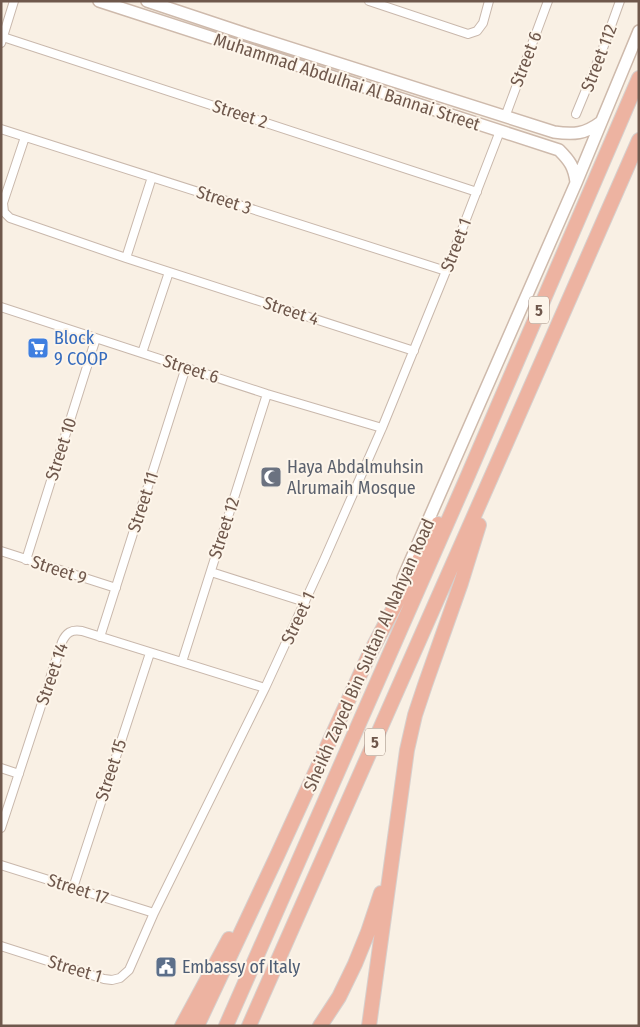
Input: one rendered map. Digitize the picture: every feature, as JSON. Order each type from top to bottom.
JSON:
[{"type":"highway","name":"Sheikh Zayed Bin Sultan Al Nahyan Road","points":[[226,1026],[466,480],[639,78]]},
{"type":"highway","name":"5","points":[[249,1026],[639,140]]},
{"type":"highway","points":[[369,1026],[395,831],[407,750],[415,715],[500,458]]},
{"type":"highway","points":[[197,1026],[369,655],[448,504],[466,480]]},
{"type":"highway","points":[[320,1026],[339,997],[368,932],[380,897],[395,831]]},
{"type":"highway","points":[[182,1026],[277,856]]},
{"type":"street","points":[[2,40],[14,1]]},
{"type":"street","name":"Muhammad Abdulhai Al Bannai Street","points":[[99,1],[559,150]]},
{"type":"street","name":"Muhammad Abdulhai Al Bannai Street","points":[[146,1],[554,132],[581,133],[601,122]]},
{"type":"street","points":[[369,1],[468,34],[477,31],[483,23],[489,1]]},
{"type":"street","name":"Street 6","points":[[505,117],[548,1]]},
{"type":"street","name":"Street 112","points":[[576,114],[620,1]]},
{"type":"street","points":[[150,18],[171,20],[240,42],[244,40],[246,34]]},
{"type":"street","points":[[369,655],[576,183],[639,31]]},
{"type":"street","name":"Street 2","points":[[2,40],[477,192]]},
{"type":"street","points":[[254,52],[260,46],[313,60],[322,58]]},
{"type":"street","name":"Street 3","points":[[1,129],[446,271]]},
{"type":"street","name":"Street 1","points":[[1,947],[109,980],[117,980],[123,977],[129,970],[154,913],[265,688],[382,428],[446,271],[500,131]]},
{"type":"street","points":[[559,150],[564,150],[568,146],[568,137],[564,133]]},
{"type":"street","name":"Street 4","points":[[25,137],[4,200],[3,208],[6,216],[14,221],[414,351]]},
{"type":"street","points":[[559,150],[569,159],[574,170],[576,183]]},
{"type":"street","points":[[126,258],[152,177]]},
{"type":"street","points":[[142,353],[169,272]]},
{"type":"street","name":"Street 6","points":[[1,307],[267,394],[382,428]]},
{"type":"street","name":"Street 10","points":[[26,560],[96,338]]},
{"type":"street","name":"Street 11","points":[[100,637],[186,367]]},
{"type":"street","name":"Street 12","points":[[182,662],[267,394]]},
{"type":"street","name":"Street 9","points":[[1,551],[116,588]]},
{"type":"street","points":[[211,572],[305,602]]},
{"type":"street","name":"Street 14","points":[[1,828],[63,638],[68,632],[74,630],[82,631],[265,688]]},
{"type":"street","name":"Street 15","points":[[73,888],[150,652]]},
{"type":"street","points":[[1,768],[19,774]]},
{"type":"street","name":"Street 17","points":[[1,865],[154,913]]},
{"type":"place","name":"Block 9 COOP","points":[[38,348]]},
{"type":"place","name":"Haya Abdalmuhsin Alrumaih Mosque","points":[[271,477]]},
{"type":"place","name":"Embassy of Italy","points":[[166,967]]}]
